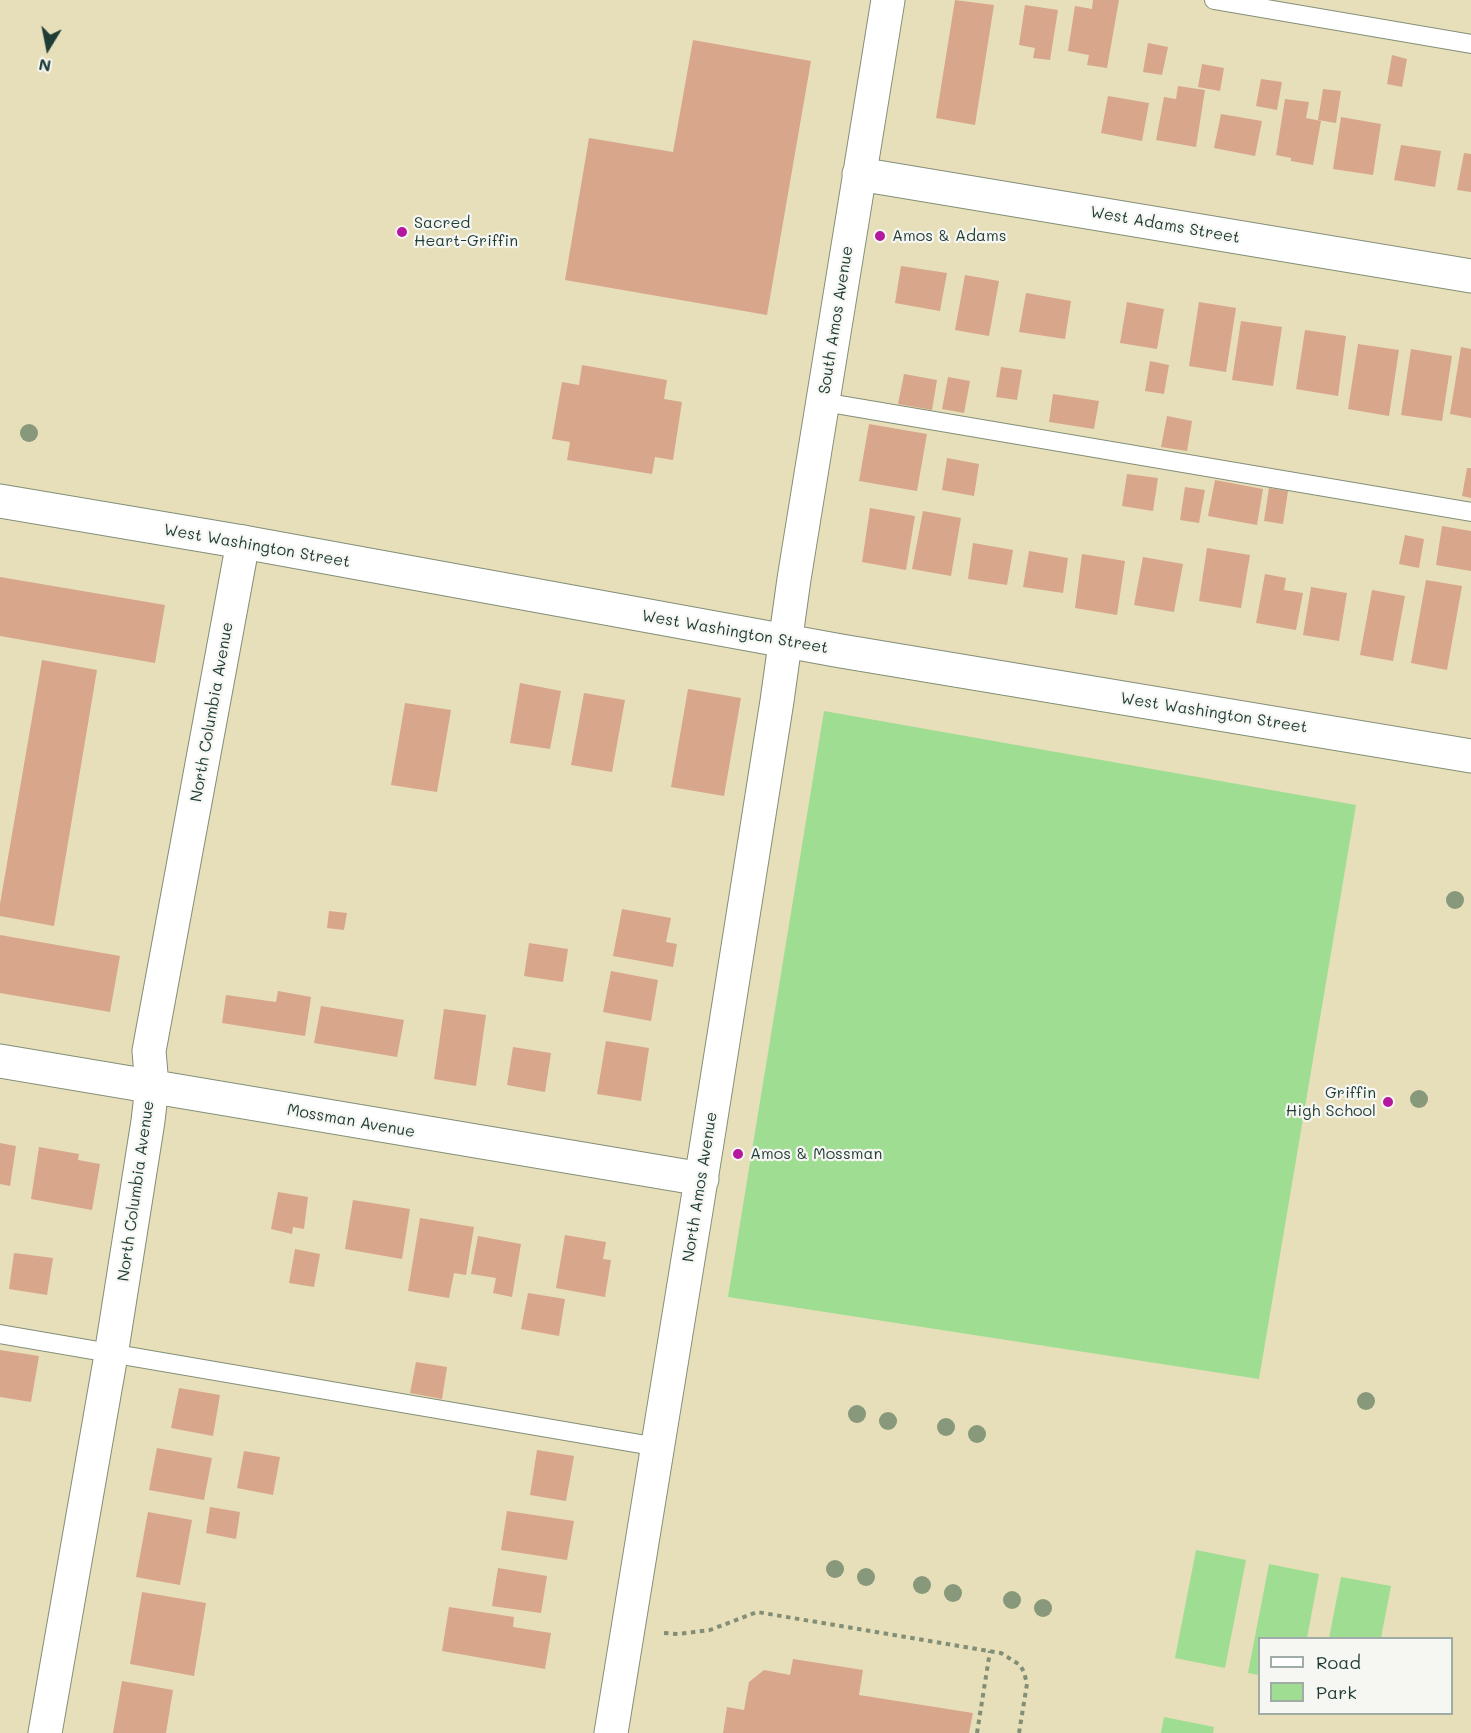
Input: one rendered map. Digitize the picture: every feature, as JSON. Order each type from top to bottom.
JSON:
[{"type":"street","name":"South Amos Avenue","points":[[786,641],[888,0]]},
{"type":"street","name":"West Adams Street","points":[[860,174],[1471,276]]},
{"type":"street","name":"West Washington Street","points":[[0,501],[243,542],[786,641],[1471,756]]},
{"type":"street","name":"North Columbia Avenue","points":[[45,1733],[111,1355],[148,1121],[152,1086],[149,1051],[243,542]]},
{"type":"street","name":"North Amos Avenue","points":[[611,1733],[702,1179],[786,641]]},
{"type":"street","name":"Mossman Avenue","points":[[0,1061],[702,1179]]},
{"type":"lane","points":[[1214,0],[1471,44]]},
{"type":"lane","points":[[823,402],[1471,512]]},
{"type":"lane","points":[[0,1335],[658,1447]]},
{"type":"path","points":[[664,1633],[678,1634],[710,1630],[757,1612],[1001,1653],[1020,1665],[1027,1684],[1019,1733]]},
{"type":"path","points":[[977,1733],[990,1651]]},
{"type":"green space","points":[[824,711],[1356,805],[1259,1379],[728,1297]]},
{"type":"green space","points":[[1196,1550],[1246,1560],[1225,1668],[1175,1658]]},
{"type":"green space","points":[[1269,1564],[1319,1574],[1307,1637],[1258,1637],[1258,1675],[1248,1673]]},
{"type":"green space","points":[[1341,1577],[1391,1586],[1381,1637],[1329,1637]]},
{"type":"green space","points":[[1164,1717],[1214,1727],[1213,1733],[1161,1733]]},
{"type":"building","points":[[955,0],[994,5],[975,125],[936,118]]},
{"type":"building","points":[[1093,0],[1119,0],[1107,68],[1087,65],[1089,55],[1068,51],[1075,6],[1092,9]]},
{"type":"building","points":[[1025,5],[1058,10],[1050,60],[1033,58],[1035,48],[1019,45]]},
{"type":"building","points":[[693,40],[811,61],[767,315],[565,280],[589,138],[673,152]]},
{"type":"building","points":[[1148,43],[1168,47],[1162,75],[1143,72]]},
{"type":"building","points":[[1392,55],[1407,59],[1402,87],[1387,84]]},
{"type":"building","points":[[1202,64],[1224,68],[1220,91],[1198,87]]},
{"type":"building","points":[[1261,79],[1282,82],[1277,110],[1256,106]]},
{"type":"building","points":[[1178,86],[1205,90],[1196,147],[1156,140],[1164,97],[1176,99]]},
{"type":"building","points":[[1323,89],[1341,91],[1336,123],[1318,120]]},
{"type":"building","points":[[1108,96],[1149,103],[1142,141],[1101,133]]},
{"type":"building","points":[[1285,99],[1309,102],[1306,118],[1321,121],[1313,165],[1291,161],[1291,158],[1276,155]]},
{"type":"building","points":[[1221,114],[1262,121],[1255,156],[1214,148]]},
{"type":"building","points":[[1341,117],[1381,124],[1373,175],[1333,169]]},
{"type":"building","points":[[1401,145],[1441,151],[1435,187],[1394,180]]},
{"type":"building","points":[[1464,153],[1471,154],[1471,192],[1457,190]]},
{"type":"building","points":[[901,266],[947,273],[940,311],[895,303]]},
{"type":"building","points":[[965,275],[999,281],[989,336],[955,330]]},
{"type":"building","points":[[1026,293],[1071,301],[1065,339],[1019,332]]},
{"type":"building","points":[[1127,302],[1164,309],[1157,349],[1120,343]]},
{"type":"building","points":[[1199,302],[1236,308],[1226,372],[1189,366]]},
{"type":"building","points":[[1241,321],[1282,327],[1273,386],[1232,380]]},
{"type":"building","points":[[1305,330],[1346,336],[1338,396],[1296,389]]},
{"type":"building","points":[[1358,344],[1399,350],[1389,416],[1348,409]]},
{"type":"building","points":[[1461,347],[1471,349],[1471,418],[1450,414]]},
{"type":"building","points":[[1411,349],[1452,356],[1442,421],[1401,415]]},
{"type":"building","points":[[1150,361],[1169,365],[1164,394],[1145,391]]},
{"type":"building","points":[[582,365],[667,380],[664,399],[682,402],[673,460],[655,457],[652,474],[567,460],[570,442],[552,439],[562,382],[579,385]]},
{"type":"building","points":[[1001,367],[1022,370],[1017,400],[996,397]]},
{"type":"building","points":[[904,374],[937,380],[932,410],[898,404]]},
{"type":"building","points":[[948,377],[970,381],[964,413],[942,409]]},
{"type":"building","points":[[1053,394],[1099,401],[1094,429],[1049,422]]},
{"type":"building","points":[[1167,416],[1192,421],[1187,451],[1161,447]]},
{"type":"building","points":[[869,424],[927,434],[917,491],[859,481]]},
{"type":"building","points":[[947,458],[979,464],[974,496],[942,490]]},
{"type":"building","points":[[1467,468],[1471,468],[1471,498],[1462,496]]},
{"type":"building","points":[[1127,474],[1158,478],[1153,511],[1122,506]]},
{"type":"building","points":[[1215,480],[1263,489],[1257,525],[1208,516]]},
{"type":"building","points":[[1185,487],[1205,490],[1199,523],[1180,520]]},
{"type":"building","points":[[1269,488],[1288,491],[1283,524],[1264,521]]},
{"type":"building","points":[[870,508],[915,516],[906,570],[862,562]]},
{"type":"building","points":[[923,511],[961,518],[951,576],[912,569]]},
{"type":"building","points":[[1442,526],[1471,531],[1471,571],[1436,565]]},
{"type":"building","points":[[1405,535],[1424,539],[1419,568],[1399,564]]},
{"type":"building","points":[[973,543],[1013,550],[1007,585],[968,579]]},
{"type":"building","points":[[1207,548],[1250,555],[1241,608],[1199,601]]},
{"type":"building","points":[[1029,551],[1068,558],[1063,593],[1023,587]]},
{"type":"building","points":[[1082,554],[1125,561],[1117,615],[1075,608]]},
{"type":"building","points":[[1143,557],[1183,564],[1174,612],[1134,605]]},
{"type":"building","points":[[1265,574],[1286,578],[1284,590],[1303,593],[1296,630],[1256,623]]},
{"type":"building","points":[[0,577],[165,605],[155,663],[0,636]]},
{"type":"building","points":[[1426,580],[1462,586],[1447,670],[1411,663]]},
{"type":"building","points":[[1311,587],[1347,593],[1339,641],[1303,635]]},
{"type":"building","points":[[1372,590],[1405,596],[1393,661],[1360,655]]},
{"type":"building","points":[[42,660],[97,670],[54,926],[0,916],[0,904]]},
{"type":"building","points":[[520,683],[561,691],[550,749],[510,743]]},
{"type":"building","points":[[688,689],[741,698],[724,796],[671,787]]},
{"type":"building","points":[[584,693],[625,700],[612,772],[571,765]]},
{"type":"building","points":[[405,703],[451,710],[437,792],[391,785]]},
{"type":"building","points":[[622,909],[671,918],[666,942],[677,944],[673,967],[613,956]]},
{"type":"building","points":[[329,911],[347,913],[344,930],[327,928]]},
{"type":"building","points":[[0,935],[120,956],[110,1012],[0,993]]},
{"type":"building","points":[[529,943],[568,949],[563,982],[524,976]]},
{"type":"building","points":[[611,971],[658,980],[651,1021],[603,1012]]},
{"type":"building","points":[[278,991],[311,997],[305,1036],[222,1023],[226,995],[276,1002]]},
{"type":"building","points":[[321,1006],[404,1020],[397,1057],[314,1043]]},
{"type":"building","points":[[444,1009],[486,1015],[476,1086],[434,1079]]},
{"type":"building","points":[[606,1041],[649,1048],[641,1101],[597,1094]]},
{"type":"building","points":[[513,1047],[551,1053],[545,1092],[507,1085]]},
{"type":"building","points":[[0,1143],[16,1146],[10,1186],[0,1184]]},
{"type":"building","points":[[39,1147],[79,1154],[78,1160],[100,1164],[92,1210],[31,1199]]},
{"type":"building","points":[[278,1192],[308,1197],[304,1229],[293,1227],[292,1234],[271,1229]]},
{"type":"building","points":[[353,1200],[410,1209],[402,1259],[345,1249]]},
{"type":"building","points":[[420,1218],[474,1227],[466,1275],[454,1273],[449,1298],[408,1291]]},
{"type":"building","points":[[565,1235],[606,1242],[603,1259],[611,1260],[605,1297],[556,1288]]},
{"type":"building","points":[[478,1236],[521,1244],[512,1297],[493,1293],[496,1278],[471,1274]]},
{"type":"building","points":[[295,1249],[320,1254],[314,1287],[289,1283]]},
{"type":"building","points":[[14,1253],[53,1258],[47,1295],[9,1289]]},
{"type":"building","points":[[528,1293],[565,1299],[559,1336],[521,1329]]},
{"type":"building","points":[[0,1350],[39,1356],[31,1402],[0,1397]]},
{"type":"building","points":[[416,1362],[447,1367],[442,1399],[410,1393]]},
{"type":"building","points":[[179,1388],[220,1395],[213,1436],[171,1428]]},
{"type":"building","points":[[157,1448],[212,1458],[204,1500],[149,1490]]},
{"type":"building","points":[[537,1450],[574,1456],[566,1501],[530,1495]]},
{"type":"building","points":[[244,1451],[280,1457],[273,1495],[237,1488]]},
{"type":"building","points":[[210,1507],[240,1512],[236,1539],[206,1533]]},
{"type":"building","points":[[507,1511],[574,1521],[567,1560],[501,1550]]},
{"type":"building","points":[[148,1512],[192,1520],[180,1585],[136,1577]]},
{"type":"building","points":[[498,1568],[547,1576],[541,1613],[492,1606]]},
{"type":"building","points":[[142,1592],[206,1603],[194,1676],[130,1664]]},
{"type":"building","points":[[449,1607],[514,1617],[513,1627],[551,1633],[545,1669],[442,1651]]},
{"type":"building","points":[[793,1659],[863,1670],[859,1695],[973,1713],[969,1733],[723,1733],[727,1707],[744,1710],[749,1682],[764,1670],[790,1675]]},
{"type":"building","points":[[122,1681],[173,1690],[166,1733],[113,1733]]},
{"type":"place","name":"Sacred Heart-Griffin","points":[[402,232]]},
{"type":"place","name":"Amos & Adams","points":[[880,236]]},
{"type":"place","name":"Griffin High School","points":[[1388,1102]]},
{"type":"place","name":"Amos & Mossman","points":[[738,1154]]}]
